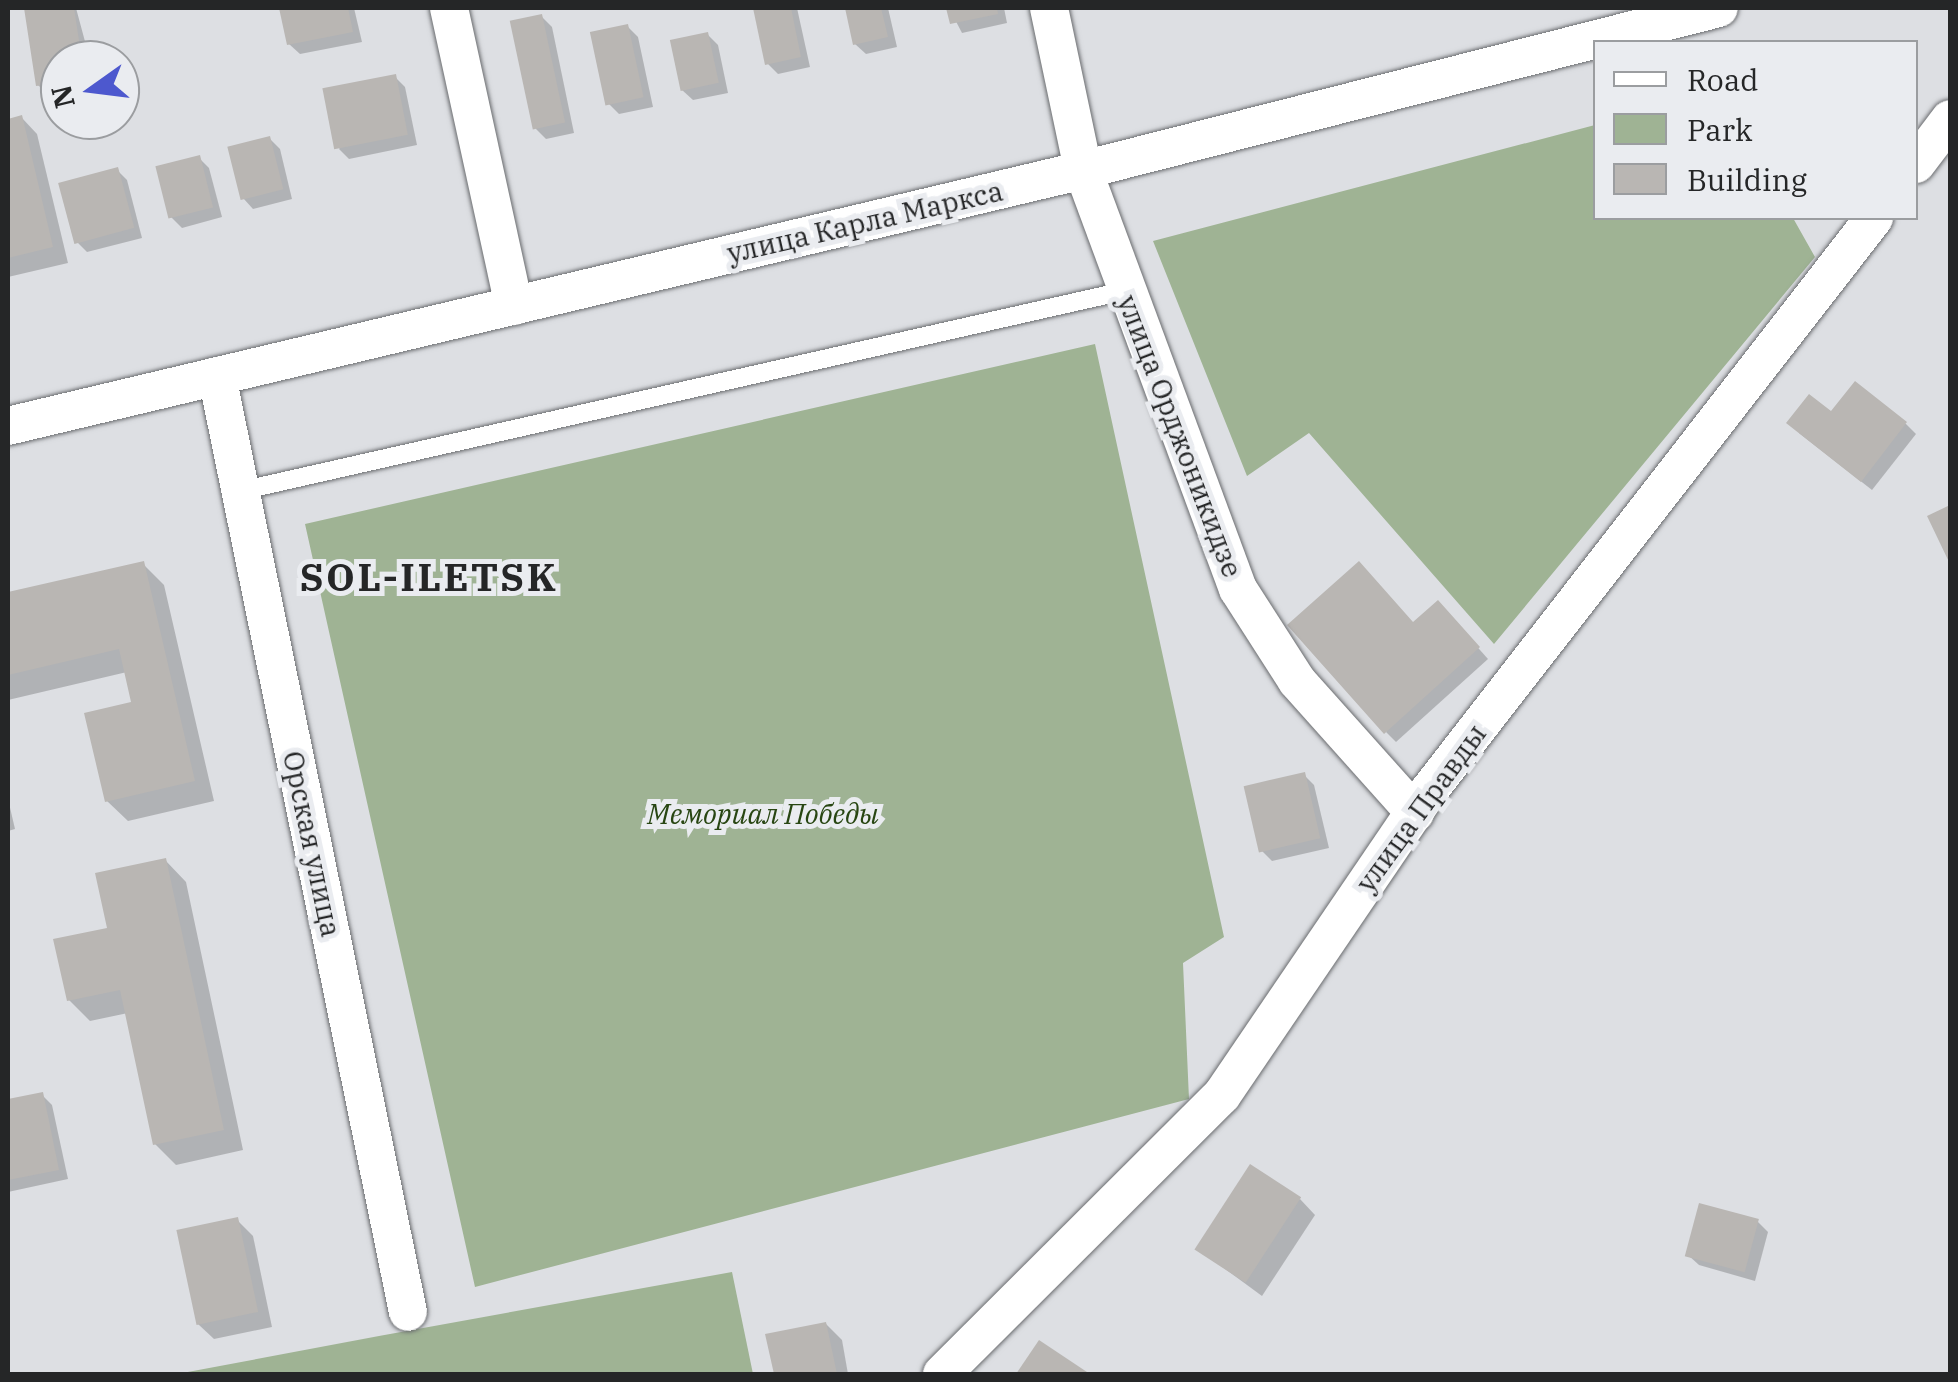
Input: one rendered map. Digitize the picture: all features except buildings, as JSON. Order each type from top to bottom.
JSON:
[{"type":"street","points":[[449,8],[514,306]]},
{"type":"street","name":"улица Орджоникидзе","points":[[1048,8],[1083,170],[1124,290],[1238,589],[1297,681],[1414,813]]},
{"type":"street","name":"улица Карла Маркса","points":[[1594,40],[1720,8]]},
{"type":"street","name":"улица Карла Маркса","points":[[8,426],[1083,170],[1593,40]]},
{"type":"street","points":[[1918,161],[1950,119]]},
{"type":"street","name":"улица Правды","points":[[942,1374],[1222,1095],[1414,813],[1872,220]]},
{"type":"street","name":"Орская улица","points":[[217,376],[408,1312]]},
{"type":"lane","points":[[240,491],[1124,290]]},
{"type":"green space","points":[[1593,126],[1593,220],[1794,220],[1815,257],[1494,644],[1309,433],[1247,476],[1153,241]]},
{"type":"green space","name":"Мемориал Победы","points":[[1095,344],[1224,937],[1183,963],[1189,1099],[475,1287],[305,524]]},
{"type":"green space","points":[[732,1272],[753,1374],[177,1374],[379,1336]]},
{"type":"district","name":"SOL-ILETSK","points":[[429,577]]}]
